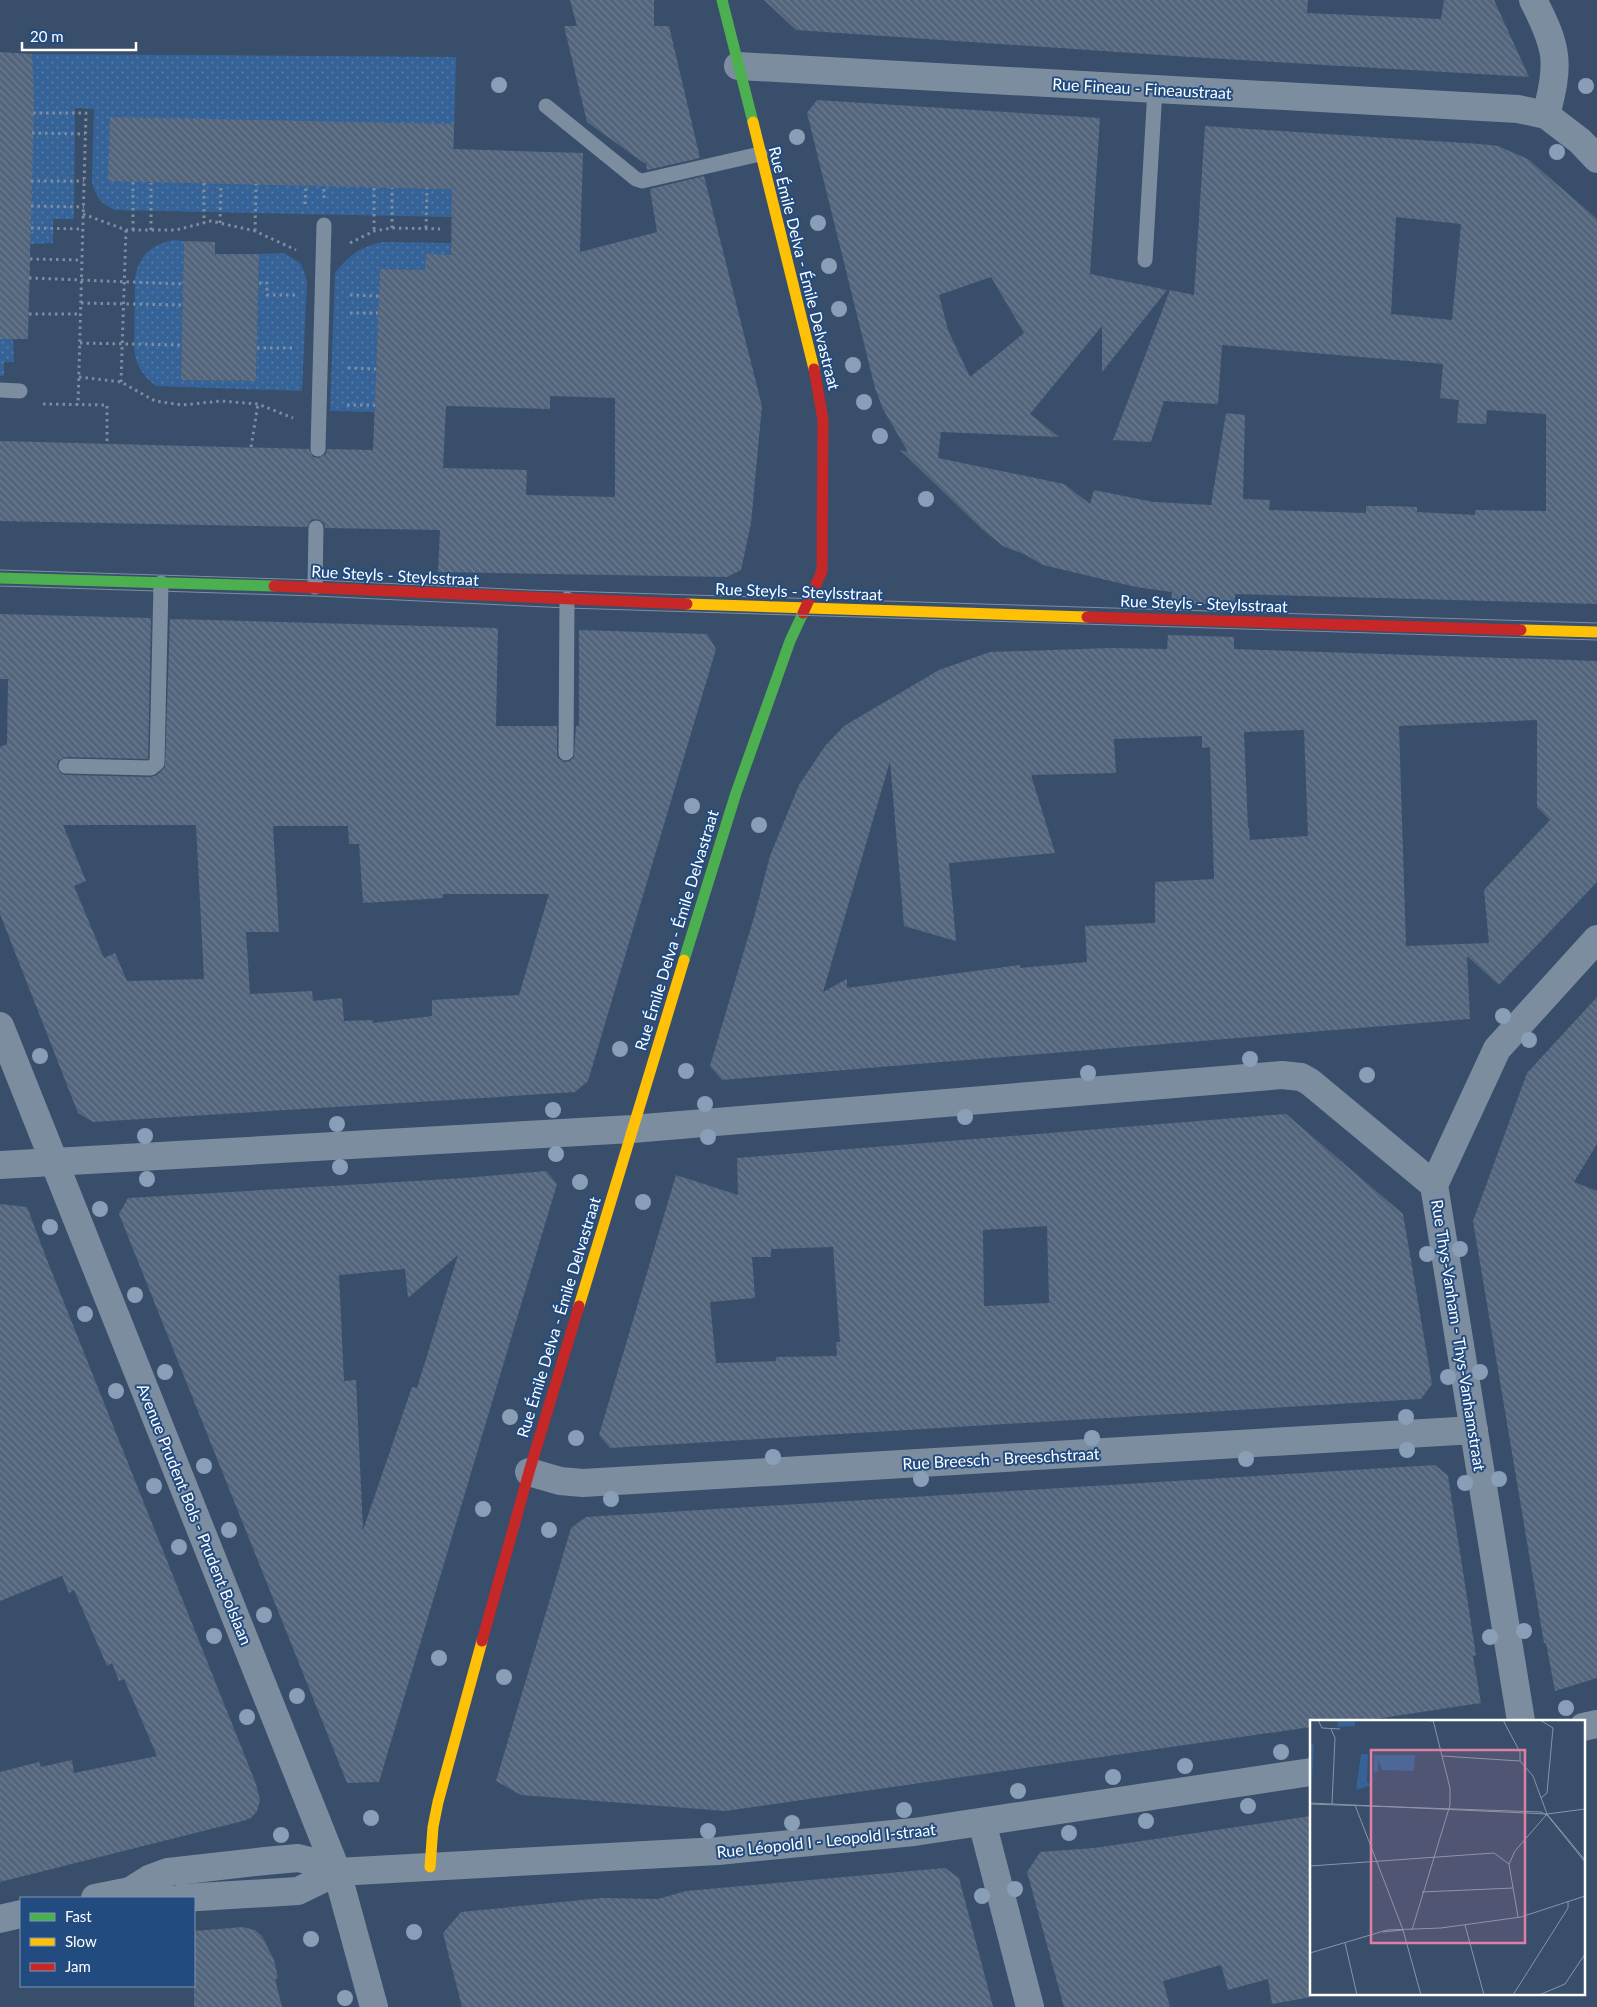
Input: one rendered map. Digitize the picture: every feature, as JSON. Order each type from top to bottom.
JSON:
[{"type":"street","name":"Rue Émile Delva - Émile Delvastraat","points":[[430,1867],[433,1827],[438,1802],[529,1472],[632,1129],[736,793],[790,641],[822,571],[823,420],[820,395],[809,342],[722,0]]},
{"type":"street","points":[[1533,0],[1546,24],[1556,64],[1554,84],[1546,115],[1580,141],[1597,158]]},
{"type":"street","name":"Rue Fineau - Fineaustraat","points":[[738,66],[1518,109],[1546,115]]},
{"type":"street","name":"Rue Steyls - Steylsstraat","points":[[0,578],[315,587],[806,608],[1597,632]]},
{"type":"street","name":"Rue Thys-Vanham - Thys-Vanhamstraat","points":[[1521,1720],[1434,1185],[1496,1049],[1597,939]]},
{"type":"street","name":"Avenue Prudent Bols - Prudent Bolslaan","points":[[0,1026],[337,1872],[374,2007]]},
{"type":"street","points":[[0,1165],[632,1129],[1249,1077],[1292,1075],[1310,1082],[1434,1185]]},
{"type":"street","name":"Rue Breesch - Breeschstraat","points":[[529,1472],[560,1481],[583,1483],[1474,1430]]},
{"type":"street","points":[[1584,1728],[1597,1724]]},
{"type":"street","name":"Rue Léopold I - Leopold I-straat","points":[[195,1897],[298,1890],[337,1872],[718,1851],[914,1832],[1310,1772]]},
{"type":"street","points":[[982,1822],[1030,2007]]},
{"type":"street","name":"Rue Léopold I - Leopold I-straat","points":[[99,1897],[130,1890],[149,1879],[168,1872],[281,1859],[298,1858],[318,1863],[337,1872]]},
{"type":"street","name":"Rue Léopold I - Leopold I-straat","points":[[130,1890],[162,1897]]},
{"type":"street","points":[[0,1919],[20,1914]]},
{"type":"lane","points":[[1145,260],[1155,89]]},
{"type":"lane","points":[[546,106],[636,179],[642,181],[760,154]]},
{"type":"lane","points":[[318,449],[324,225]]},
{"type":"lane","points":[[0,390],[20,391]]},
{"type":"lane","points":[[315,587],[316,528]]},
{"type":"lane","points":[[66,766],[151,768],[157,763],[161,583]]},
{"type":"lane","points":[[566,753],[567,599]]},
{"type":"path","points":[[33,113],[86,113],[78,405]]},
{"type":"path","points":[[32,133],[85,134]]},
{"type":"path","points":[[31,181],[84,181]]},
{"type":"path","points":[[132,230],[133,182]]},
{"type":"path","points":[[151,182],[151,230]]},
{"type":"path","points":[[204,183],[204,223]]},
{"type":"path","points":[[220,223],[221,184]]},
{"type":"path","points":[[255,231],[256,184]]},
{"type":"path","points":[[374,188],[374,231]]},
{"type":"path","points":[[392,188],[392,228]]},
{"type":"path","points":[[426,228],[427,188]]},
{"type":"path","points":[[31,206],[84,207]]},
{"type":"path","points":[[83,214],[126,230],[176,230],[211,221],[255,231],[292,248],[323,257],[374,231],[392,228],[440,229]]},
{"type":"path","points":[[31,228],[83,229]]},
{"type":"path","points":[[121,382],[126,230]]},
{"type":"path","points":[[30,259],[82,260]]},
{"type":"path","points":[[29,278],[183,284]]},
{"type":"path","points":[[81,303],[183,305]]},
{"type":"path","points":[[29,314],[81,314]]},
{"type":"path","points":[[80,343],[182,345]]},
{"type":"path","points":[[257,348],[321,348]]},
{"type":"path","points":[[79,377],[121,382],[156,401],[182,405],[221,401],[258,404],[304,422],[318,449]]},
{"type":"path","points":[[39,404],[107,405],[107,443]]},
{"type":"path","points":[[251,447],[258,404]]},
{"type":"shaded area","points":[[32,54],[456,57],[452,217],[115,210],[106,206],[100,200],[92,183],[94,109],[75,108],[74,219],[53,219],[53,243],[30,244]]},
{"type":"shaded area","points":[[173,240],[184,241],[181,380],[256,381],[259,254],[284,253],[300,263],[307,281],[302,391],[156,386],[147,378],[138,366],[134,349],[135,278],[140,263],[147,252],[158,245]]},
{"type":"shaded area","points":[[382,242],[451,243],[450,271],[380,269],[375,412],[330,411],[335,273],[345,261],[356,253]]},
{"type":"shaded area","points":[[0,338],[13,339],[14,362],[4,362],[4,376],[0,376]]},
{"type":"building","points":[[570,0],[654,0],[654,26],[669,26],[700,158],[647,170],[646,163],[587,122],[564,26],[577,26]]},
{"type":"building","points":[[764,0],[1308,0],[1307,13],[1441,19],[1444,0],[1494,0],[1529,77],[1190,57],[796,30]]},
{"type":"building","points":[[0,52],[32,54],[34,99],[28,339],[0,339]]},
{"type":"building","points":[[817,100],[1100,118],[1090,274],[1167,290],[1102,372],[1102,326],[1030,414],[1059,437],[941,432],[938,458],[1064,484],[1090,504],[1094,490],[1153,502],[1211,505],[1226,413],[1245,415],[1243,499],[1270,500],[1269,510],[1366,513],[1366,506],[1389,506],[1417,507],[1417,512],[1475,515],[1475,510],[1546,511],[1546,414],[1487,410],[1486,424],[1457,423],[1459,400],[1440,398],[1443,364],[1222,345],[1218,404],[1164,401],[1151,442],[1113,440],[1170,290],[1194,295],[1205,126],[1480,144],[1498,146],[1528,159],[1597,219],[1597,604],[1235,594],[1235,605],[1171,603],[1172,592],[1136,587],[1043,565],[1024,554],[1003,546],[983,530],[900,450],[908,452],[883,409],[875,388],[807,113]],"holes":[[[1396,217],[1461,224],[1452,320],[1391,314]],[[991,277],[1024,333],[970,377],[948,330],[939,295]]]},
{"type":"building","points":[[110,117],[454,124],[453,149],[583,153],[580,252],[657,232],[650,189],[704,176],[762,406],[751,523],[741,570],[727,577],[438,572],[440,530],[325,528],[324,523],[317,519],[311,520],[307,527],[0,521],[0,441],[309,449],[313,457],[318,458],[326,454],[327,449],[373,450],[380,269],[425,270],[426,254],[451,255],[452,189],[108,181]],"holes":[[[550,396],[615,398],[615,497],[526,495],[527,470],[443,468],[446,406],[550,409]]]},
{"type":"building","points":[[184,241],[215,242],[215,254],[259,254],[256,381],[181,380]]},
{"type":"building","points":[[0,614],[151,618],[148,759],[66,757],[58,761],[57,766],[61,774],[66,775],[151,777],[157,775],[165,767],[170,619],[498,628],[496,726],[557,726],[558,758],[565,762],[570,761],[574,757],[576,726],[579,726],[579,630],[707,634],[716,649],[588,1081],[575,1092],[93,1122],[78,1113],[0,914],[0,747],[7,744],[8,679],[0,679]],"holes":[[[63,825],[196,825],[204,979],[127,981],[115,953],[104,958],[74,886],[86,881]],[[273,826],[348,826],[349,844],[359,844],[363,903],[443,898],[443,894],[549,894],[519,995],[432,1000],[432,1016],[373,1023],[373,1020],[344,1021],[342,998],[313,1001],[312,991],[250,994],[246,932],[279,932]]]},
{"type":"building","points":[[1168,635],[1234,637],[1234,649],[1597,661],[1597,882],[1499,985],[1467,956],[1470,1019],[722,1080],[710,1066],[770,856],[799,785],[825,746],[844,726],[939,670],[990,652],[1110,648],[1167,649]],"holes":[[[1537,720],[1537,807],[1550,820],[1484,890],[1489,943],[1406,946],[1399,726]],[[1304,730],[1308,836],[1250,840],[1244,732]],[[1202,736],[1202,748],[1210,747],[1214,879],[1155,882],[1155,923],[1085,926],[1087,962],[1020,968],[1020,965],[847,988],[847,979],[823,992],[890,761],[904,926],[956,941],[949,863],[1055,853],[1031,775],[1116,773],[1114,739]]]},
{"type":"building","points":[[1597,997],[1597,1144],[1574,1182],[1597,1191],[1597,1678],[1555,1691],[1546,1643],[1544,1643],[1473,1221],[1527,1073]]},
{"type":"building","points":[[1286,1114],[1403,1214],[1432,1384],[1421,1399],[610,1448],[599,1435],[676,1175],[738,1195],[737,1158]],"holes":[[[1047,1226],[1049,1303],[984,1306],[983,1230]],[[833,1247],[840,1342],[836,1342],[837,1356],[776,1357],[776,1361],[716,1363],[710,1302],[755,1298],[752,1257],[771,1257],[771,1249]]]},
{"type":"building","points":[[546,1171],[557,1184],[379,1782],[347,1783],[119,1214],[128,1198],[465,1178]],"holes":[[[458,1255],[417,1388],[412,1387],[363,1530],[356,1380],[344,1381],[339,1275],[405,1269],[408,1298]]]},
{"type":"building","points":[[0,1204],[27,1207],[256,1784],[260,1800],[257,1811],[251,1818],[243,1821],[0,1882],[0,1772],[39,1762],[41,1767],[72,1760],[74,1773],[157,1756],[124,1679],[119,1681],[112,1663],[107,1666],[74,1590],[69,1593],[62,1576],[0,1601]]},
{"type":"building","points":[[1435,1465],[1448,1476],[1476,1655],[1473,1656],[1481,1703],[1369,1720],[1310,1720],[1310,1727],[725,1811],[521,1795],[496,1781],[571,1528],[586,1517]]},
{"type":"building","points":[[1310,1816],[1311,1997],[1272,2004],[1268,1979],[1228,1990],[1221,1965],[1163,1981],[1170,2007],[1064,2007],[1027,1872],[1040,1852],[1094,1848]]},
{"type":"building","points":[[945,1868],[959,1878],[993,2007],[462,2007],[443,1933],[461,1912],[602,1898],[658,1899],[686,1891]]},
{"type":"building","points":[[243,1927],[255,1930],[262,1936],[274,1960],[278,1978],[275,1979],[282,2007],[194,2007],[195,1931]]},
{"type":"tram line","points":[[0,570],[315,580],[530,590],[1597,623]]},
{"type":"tram line","points":[[0,586],[315,596],[567,608],[1597,640]]},
{"type":"traffic: fast","points":[[722,0],[753,122]]},
{"type":"traffic: fast","points":[[0,578],[274,586]]},
{"type":"traffic: fast","points":[[684,960],[736,793],[790,641],[803,613]]},
{"type":"traffic: slow","points":[[753,122],[814,369]]},
{"type":"traffic: slow","points":[[687,604],[1087,617]]},
{"type":"traffic: slow","points":[[1521,630],[1597,632]]},
{"type":"traffic: slow","points":[[579,1306],[684,960]]},
{"type":"traffic: slow","points":[[430,1867],[433,1827],[438,1802],[482,1641]]},
{"type":"traffic: jam","points":[[803,613],[822,571],[823,420],[814,369]]},
{"type":"traffic: jam","points":[[274,586],[687,604]]},
{"type":"traffic: jam","points":[[1087,617],[1521,630]]},
{"type":"traffic: jam","points":[[482,1641],[529,1472],[579,1306]]}]
